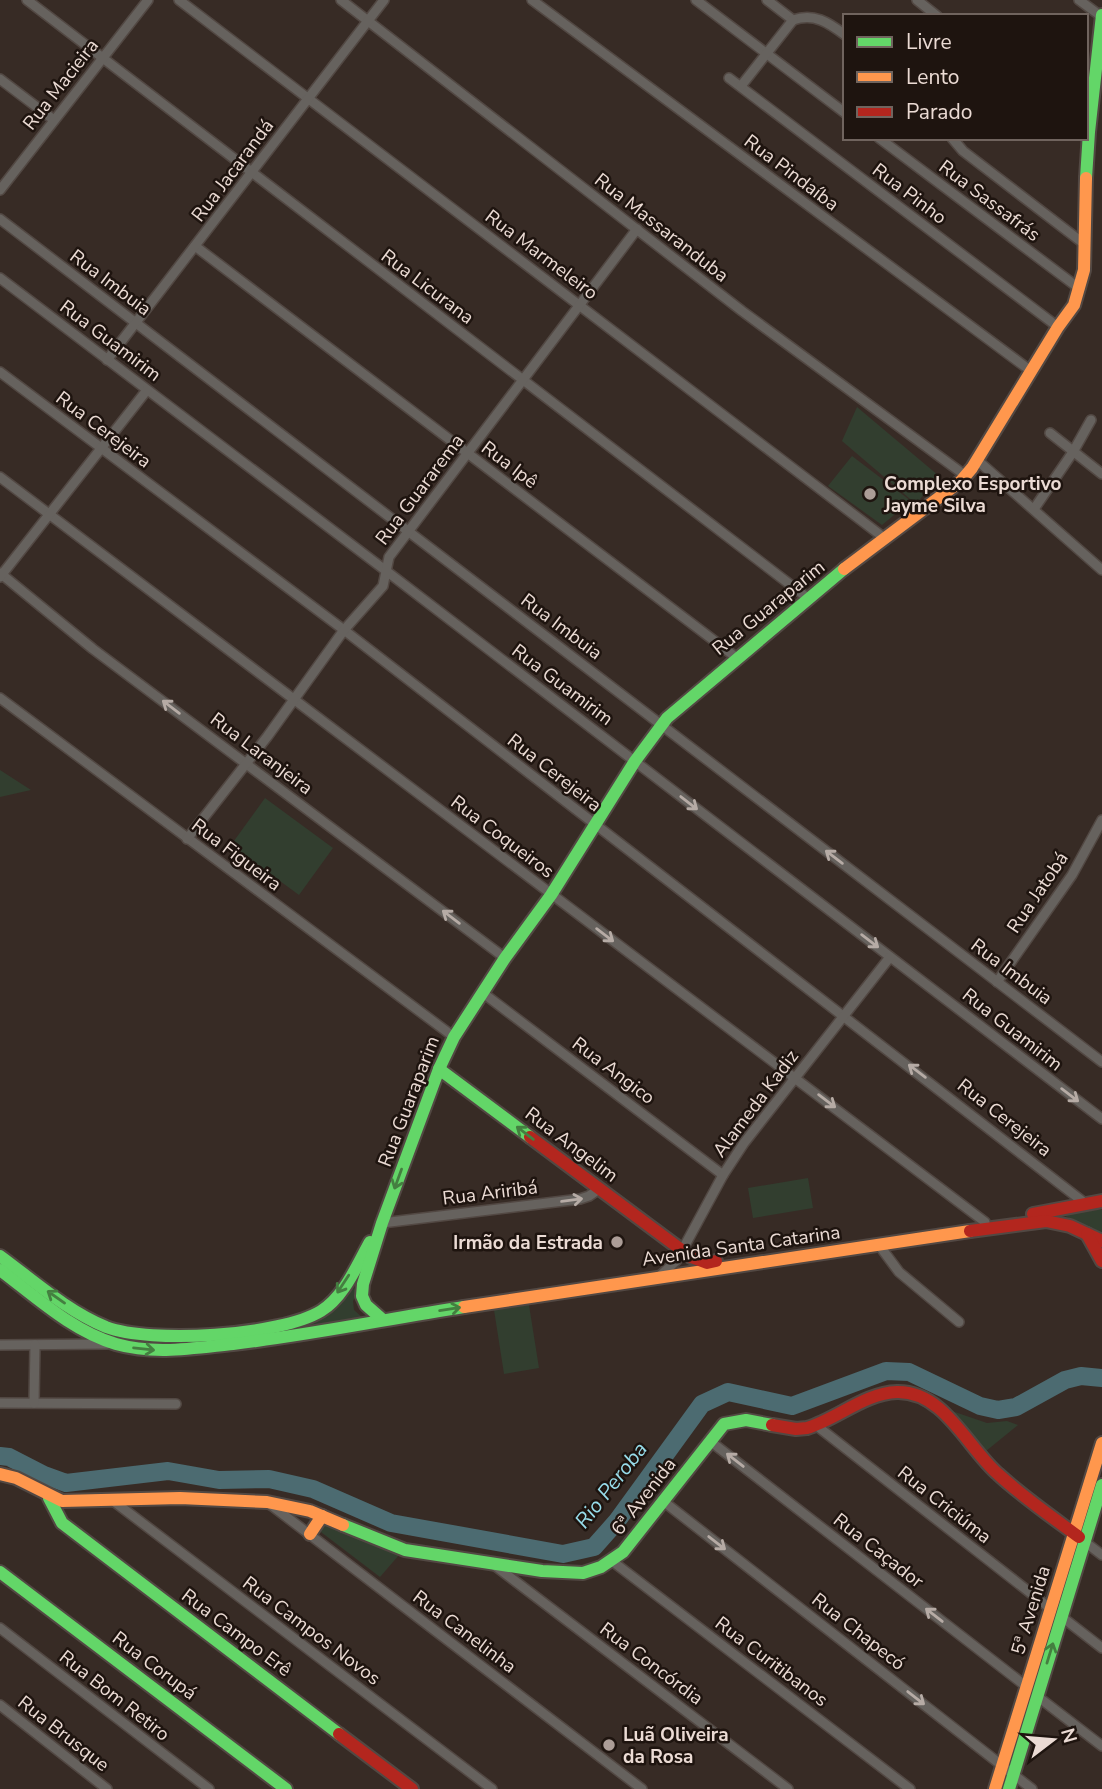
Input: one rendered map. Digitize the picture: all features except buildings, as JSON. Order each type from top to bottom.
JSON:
[{"type":"street","name":"Rua Licurana","points":[[27,0],[809,599]]},
{"type":"street","name":"Rua Macieira","points":[[0,190],[4,177],[54,120],[148,0]]},
{"type":"street","name":"Rua Marmeleiro","points":[[179,0],[883,537]]},
{"type":"street","name":"Rua Massaranduba","points":[[341,0],[742,311],[965,476]]},
{"type":"street","name":"Rua Jacarandá","points":[[107,360],[384,0]]},
{"type":"street","name":"Rua Pindaíba","points":[[532,0],[1031,371]]},
{"type":"street","points":[[696,0],[843,112]]},
{"type":"street","points":[[767,0],[793,20]]},
{"type":"street","points":[[917,0],[934,14]]},
{"type":"street","points":[[1079,0],[1102,16]]},
{"type":"street","points":[[741,86],[793,20],[804,16],[819,18],[843,34]]},
{"type":"street","name":"Rua Guaraparim","points":[[1088,131],[1102,16]]},
{"type":"street","name":"Rua Pinho","points":[[729,78],[1058,327]]},
{"type":"street","points":[[0,79],[54,120]]},
{"type":"street","name":"Rua Sassafrás","points":[[882,140],[1080,289]]},
{"type":"street","points":[[954,140],[970,156],[1083,243]]},
{"type":"street","name":"Rua Guaraparim","points":[[383,1320],[368,1310],[363,1300],[363,1284],[382,1223],[439,1069],[454,1037],[505,958],[551,895],[635,761],[661,725],[680,706],[883,537],[965,476],[977,460],[1074,305],[1080,289],[1084,270],[1088,140]]},
{"type":"street","name":"Rua Imbuia","points":[[0,219],[1102,1062]]},
{"type":"street","name":"Rua Guararema","points":[[187,839],[344,630],[383,586],[389,557],[636,229]]},
{"type":"street","name":"Rua Ipê","points":[[195,246],[737,658]]},
{"type":"street","name":"Rua Guamirim","points":[[0,278],[1102,1119]]},
{"type":"street","name":"Rua Cerejeira","points":[[0,372],[344,630],[1086,1204]]},
{"type":"street","points":[[1,575],[147,390]]},
{"type":"street","points":[[1034,509],[1073,452],[1091,420]]},
{"type":"street","points":[[1050,433],[1102,474]]},
{"type":"street","points":[[977,460],[1102,570]]},
{"type":"street","name":"Rua Coqueiros","points":[[0,477],[985,1222]]},
{"type":"street","name":"Rua Laranjeira","points":[[1,575],[93,649],[505,958]]},
{"type":"street","name":"Rua Figueira","points":[[0,698],[454,1037]]},
{"type":"street","name":"Rua Jatobá","points":[[996,982],[1072,875],[1102,820]]},
{"type":"street","name":"Alameda Kadiz","points":[[659,1276],[672,1266],[744,1143],[890,957]]},
{"type":"street","name":"Rua Angico","points":[[483,993],[723,1175]]},
{"type":"street","name":"Rua Angelim","points":[[439,1069],[682,1250]]},
{"type":"street","name":"Rua Ariribá","points":[[382,1223],[580,1199],[599,1189]]},
{"type":"street","name":"Avenida Santa Catarina","points":[[682,1250],[706,1263],[985,1222],[1102,1201]]},
{"type":"street","name":"Avenida Santa Catarina","points":[[0,1270],[78,1326],[115,1343],[155,1350],[201,1348],[288,1337],[659,1276],[1036,1221],[1053,1220],[1065,1223],[1102,1241]]},
{"type":"street","name":"Rua Guaraparim","points":[[0,1256],[85,1316],[123,1333],[196,1335],[285,1324],[310,1316],[329,1304],[382,1223]]},
{"type":"street","points":[[1086,1233],[1102,1261]]},
{"type":"street","points":[[879,1245],[899,1272],[958,1322]]},
{"type":"street","points":[[0,1281],[15,1281]]},
{"type":"street","points":[[0,1345],[115,1343]]},
{"type":"street","points":[[34,1345],[34,1403]]},
{"type":"street","name":"6ª Avenida","points":[[0,1474],[13,1476],[49,1498],[72,1502],[180,1498],[267,1502],[297,1507],[405,1550],[494,1565],[583,1573],[612,1561],[623,1552],[724,1424],[745,1418],[803,1429],[817,1426],[880,1395],[897,1391],[921,1397],[948,1417],[996,1473],[1079,1538]]},
{"type":"street","points":[[0,1403],[176,1404]]},
{"type":"street","name":"Rua Criciúma","points":[[817,1426],[1102,1648]]},
{"type":"street","name":"Rua Caçador","points":[[710,1441],[1027,1687]]},
{"type":"street","name":"5ª Avenida","points":[[1009,1789],[1037,1696],[1056,1613],[1079,1538],[1102,1443]]},
{"type":"street","name":"5ª Avenida","points":[[1079,1538],[1102,1485]]},
{"type":"street","name":"Rua Campo Erê","points":[[49,1498],[62,1523],[412,1789]]},
{"type":"street","name":"Rua Campos Novos","points":[[111,1499],[492,1789]]},
{"type":"street","name":"Rua Chapecó","points":[[663,1501],[1032,1789]]},
{"type":"street","name":"Rua Canelinha","points":[[267,1502],[642,1789]]},
{"type":"street","points":[[310,1534],[322,1517]]},
{"type":"street","points":[[1079,1538],[1102,1555]]},
{"type":"street","name":"Rua Curitibanos","points":[[612,1561],[910,1789]]},
{"type":"street","name":"Rua Concórdia","points":[[494,1565],[788,1789]]},
{"type":"street","name":"Rua Corupá","points":[[0,1572],[286,1789]]},
{"type":"street","name":"5ª Avenida","points":[[995,1789],[1027,1687],[1056,1613]]},
{"type":"street","name":"Rua Bom Retiro","points":[[0,1628],[209,1789]]},
{"type":"street","points":[[1037,1696],[1102,1746]]},
{"type":"street","name":"Rua Brusque","points":[[0,1705],[107,1789]]},
{"type":"green space","points":[[857,407],[939,476],[916,504],[842,441]]},
{"type":"green space","name":"Complexo Esportivo Jayme Silva","points":[[852,456],[911,501],[882,525],[828,486]]},
{"type":"green space","points":[[0,770],[31,790],[0,797]]},
{"type":"green space","points":[[265,798],[333,848],[299,895],[231,845]]},
{"type":"green space","points":[[808,1178],[813,1208],[753,1218],[748,1188]]},
{"type":"green space","points":[[1097,1210],[1102,1210],[1102,1235],[1063,1215]]},
{"type":"green space","points":[[350,1287],[358,1290],[353,1301],[354,1310],[364,1319],[302,1328],[328,1314]]},
{"type":"green space","points":[[529,1305],[539,1368],[504,1374],[494,1310]]},
{"type":"green space","points":[[949,1410],[987,1423],[1007,1421],[1018,1425],[986,1451]]},
{"type":"green space","points":[[321,1521],[399,1555],[380,1577],[317,1529]]},
{"type":"waterway","name":"Rio Peroba","points":[[0,1456],[9,1457],[66,1483],[168,1471],[219,1480],[269,1479],[313,1489],[391,1523],[563,1554],[594,1547],[617,1521],[702,1404],[728,1392],[792,1406],[886,1371],[909,1372],[980,1406],[998,1410],[1016,1407],[1065,1380],[1081,1376],[1102,1378]]},
{"type":"traffic: fast","points":[[1086,178],[1102,15]]},
{"type":"traffic: fast","points":[[439,1069],[454,1037],[505,958],[551,895],[635,761],[667,718],[844,569]]},
{"type":"traffic: fast","points":[[383,1320],[366,1305],[362,1296],[363,1284],[382,1223],[439,1069],[530,1137]]},
{"type":"traffic: fast","points":[[0,1256],[64,1304],[106,1327],[153,1335],[215,1335],[276,1326],[302,1320],[321,1311],[337,1298],[370,1242]]},
{"type":"traffic: fast","points":[[0,1270],[84,1331],[116,1344],[145,1349],[189,1349],[262,1340],[464,1307]]},
{"type":"traffic: fast","points":[[343,1525],[405,1550],[542,1571],[583,1573],[601,1567],[623,1552],[724,1424],[746,1420],[772,1425]]},
{"type":"traffic: fast","points":[[1009,1789],[1102,1485]]},
{"type":"traffic: fast","points":[[49,1498],[62,1523],[339,1734]]},
{"type":"traffic: fast","points":[[0,1572],[286,1789]]},
{"type":"traffic: slow","points":[[844,569],[961,481],[972,468],[1074,305],[1084,270],[1086,178]]},
{"type":"traffic: slow","points":[[464,1307],[970,1231]]},
{"type":"traffic: slow","points":[[995,1789],[1102,1443]]},
{"type":"traffic: slow","points":[[0,1474],[16,1478],[62,1501],[180,1498],[267,1502],[310,1511],[343,1525]]},
{"type":"traffic: slow","points":[[310,1534],[322,1516]]},
{"type":"traffic: jam","points":[[530,1137],[691,1257],[707,1263],[716,1261]]},
{"type":"traffic: jam","points":[[1033,1214],[1102,1201]]},
{"type":"traffic: jam","points":[[970,1231],[1046,1221],[1070,1226],[1102,1241]]},
{"type":"traffic: jam","points":[[1087,1234],[1102,1261]]},
{"type":"traffic: jam","points":[[772,1425],[807,1428],[862,1401],[885,1393],[914,1394],[941,1410],[998,1474],[1079,1537]]},
{"type":"traffic: jam","points":[[339,1734],[412,1789]]},
{"type":"place","name":"Complexo Esportivo Jayme Silva","points":[[870,494]]},
{"type":"place","name":"Irmão da Estrada","points":[[617,1242]]},
{"type":"place","name":"Luã Oliveira da Rosa","points":[[609,1745]]}]
